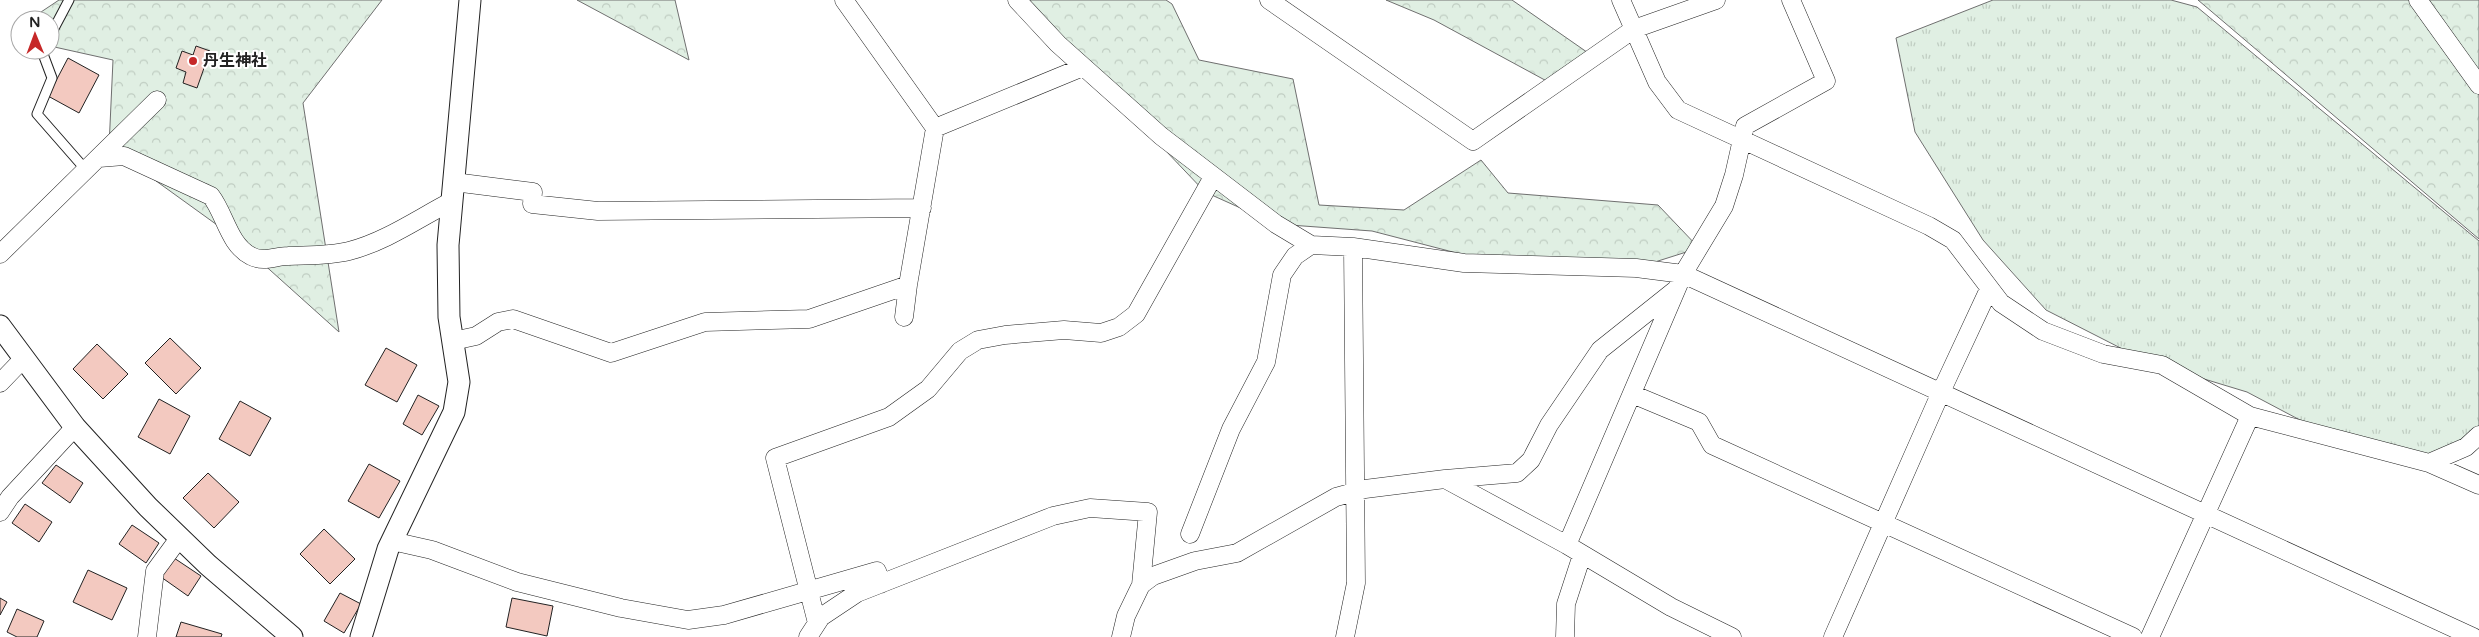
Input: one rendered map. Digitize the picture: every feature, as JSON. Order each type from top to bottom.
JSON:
[{"type":"street","points":[[361,637],[392,541],[454,412],[459,382],[447,290],[453,191],[470,0]]},
{"type":"street","points":[[844,0],[935,128],[904,317]]},
{"type":"street","points":[[1017,0],[1058,44],[1161,136],[1276,224],[1312,245],[1353,247],[1464,263],[1636,268],[1680,281],[1941,392],[2474,637],[2479,626]]},
{"type":"street","points":[[1269,0],[1473,141],[1634,29],[1716,0]]},
{"type":"street","points":[[1621,0],[1657,82],[1678,110],[1929,226],[1953,240],[2001,303],[2043,331],[2103,354],[2162,365],[2250,416],[2429,463],[2479,485]]},
{"type":"street","points":[[1568,545],[1680,281],[1724,206],[1745,126],[1826,82],[1792,0]]},
{"type":"street","points":[[2418,0],[2479,85]]},
{"type":"street","points":[[935,128],[1083,67]]},
{"type":"street","points":[[0,254],[157,100]]},
{"type":"street","points":[[99,158],[124,156],[211,196],[220,208],[231,236],[250,256],[266,260],[286,256],[327,254],[350,250],[379,240],[453,191],[533,192],[532,204],[598,211],[922,208]]},
{"type":"street","points":[[812,630],[808,591],[775,458],[889,417],[928,389],[960,351],[978,340],[1006,335],[1064,330],[1101,332],[1118,327],[1136,314],[1213,177]]},
{"type":"street","points":[[1190,534],[1231,429],[1266,362],[1282,275],[1295,256],[1312,245]]},
{"type":"street","points":[[1345,637],[1356,583],[1353,247]]},
{"type":"street","points":[[1141,585],[1153,576],[1195,560],[1237,553],[1336,497],[1354,492],[1445,479],[1517,473],[1531,460],[1549,425],[1600,350],[1680,281]]},
{"type":"street","points":[[453,341],[476,336],[498,322],[513,319],[611,353],[705,322],[809,318],[908,285]]},
{"type":"street","points":[[1833,637],[1941,392],[1990,288]]},
{"type":"street","points":[[0,326],[75,427],[148,507],[208,566],[292,637]]},
{"type":"street","points":[[0,383],[24,358]]},
{"type":"street","points":[[1632,394],[1699,422],[1712,445],[2133,637]]},
{"type":"street","points":[[2150,637],[2250,416]]},
{"type":"street","points":[[0,512],[10,498],[75,427]]},
{"type":"street","points":[[2429,463],[2466,448],[2479,435]]},
{"type":"street","points":[[1445,479],[1568,545],[1671,607],[1732,637]]},
{"type":"street","points":[[812,630],[821,617],[858,593],[1053,516],[1090,508],[1148,512],[1141,585],[1126,616],[1121,637]]},
{"type":"street","points":[[147,637],[155,571],[180,538]]},
{"type":"street","points":[[392,541],[432,550],[517,582],[621,608],[688,620],[724,615],[877,571],[881,584]]},
{"type":"street","points":[[1565,637],[1566,604],[1582,555]]},
{"type":"lane","points":[[60,17],[69,0]]},
{"type":"lane","points":[[45,60],[52,78],[37,114],[86,170]]},
{"type":"green space","points":[[59,0],[382,0],[303,103],[339,332],[231,235],[109,147],[113,60],[60,48],[60,10],[44,10]]},
{"type":"green space","points":[[577,0],[675,0],[689,60]]},
{"type":"green space","points":[[1022,0],[1166,0],[1172,4],[1199,60],[1293,79],[1319,205],[1404,210],[1481,160],[1508,193],[1658,205],[1699,248],[1636,268],[1499,264],[1372,231],[1276,224],[1205,192]]},
{"type":"green space","points":[[1386,0],[1512,0],[1594,57],[1554,85],[1434,20]]},
{"type":"green space","points":[[1993,0],[2171,0],[2197,7],[2479,241],[2479,434],[2466,447],[2412,458],[2334,438],[2247,392],[2148,362],[2046,310],[1983,240],[1915,132],[1896,38]]},
{"type":"green space","points":[[2198,0],[2479,0],[2479,239]]},
{"type":"building","name":"丹生神社","points":[[196,46],[210,51],[197,88],[183,83],[186,72],[176,68],[182,51],[193,55]]},
{"type":"building","points":[[68,58],[99,75],[79,113],[48,96]]},
{"type":"building","points":[[170,338],[201,368],[176,394],[145,363]]},
{"type":"building","points":[[97,344],[128,374],[103,399],[73,369]]},
{"type":"building","points":[[386,348],[417,365],[397,402],[365,385]]},
{"type":"building","points":[[418,395],[439,406],[422,435],[403,424]]},
{"type":"building","points":[[159,399],[190,416],[170,454],[138,437]]},
{"type":"building","points":[[240,401],[271,418],[250,456],[219,439]]},
{"type":"building","points":[[369,464],[400,481],[379,518],[348,501]]},
{"type":"building","points":[[56,465],[83,483],[70,503],[42,483]]},
{"type":"building","points":[[208,473],[239,502],[214,528],[183,498]]},
{"type":"building","points":[[25,504],[52,522],[39,542],[12,523]]},
{"type":"building","points":[[132,525],[159,543],[146,563],[119,544]]},
{"type":"building","points":[[324,529],[355,559],[330,584],[300,554]]},
{"type":"building","points":[[174,558],[201,576],[188,596],[161,577]]},
{"type":"building","points":[[88,570],[127,588],[112,620],[73,602]]},
{"type":"building","points":[[340,593],[361,604],[344,633],[324,621]]},
{"type":"building","points":[[0,598],[7,602],[0,615]]},
{"type":"building","points":[[512,598],[553,606],[547,636],[506,627]]},
{"type":"building","points":[[17,609],[44,621],[37,637],[17,637],[7,632]]},
{"type":"building","points":[[181,622],[222,634],[221,637],[176,637]]},
{"type":"place","name":"丹生神社","points":[[193,61]]}]
